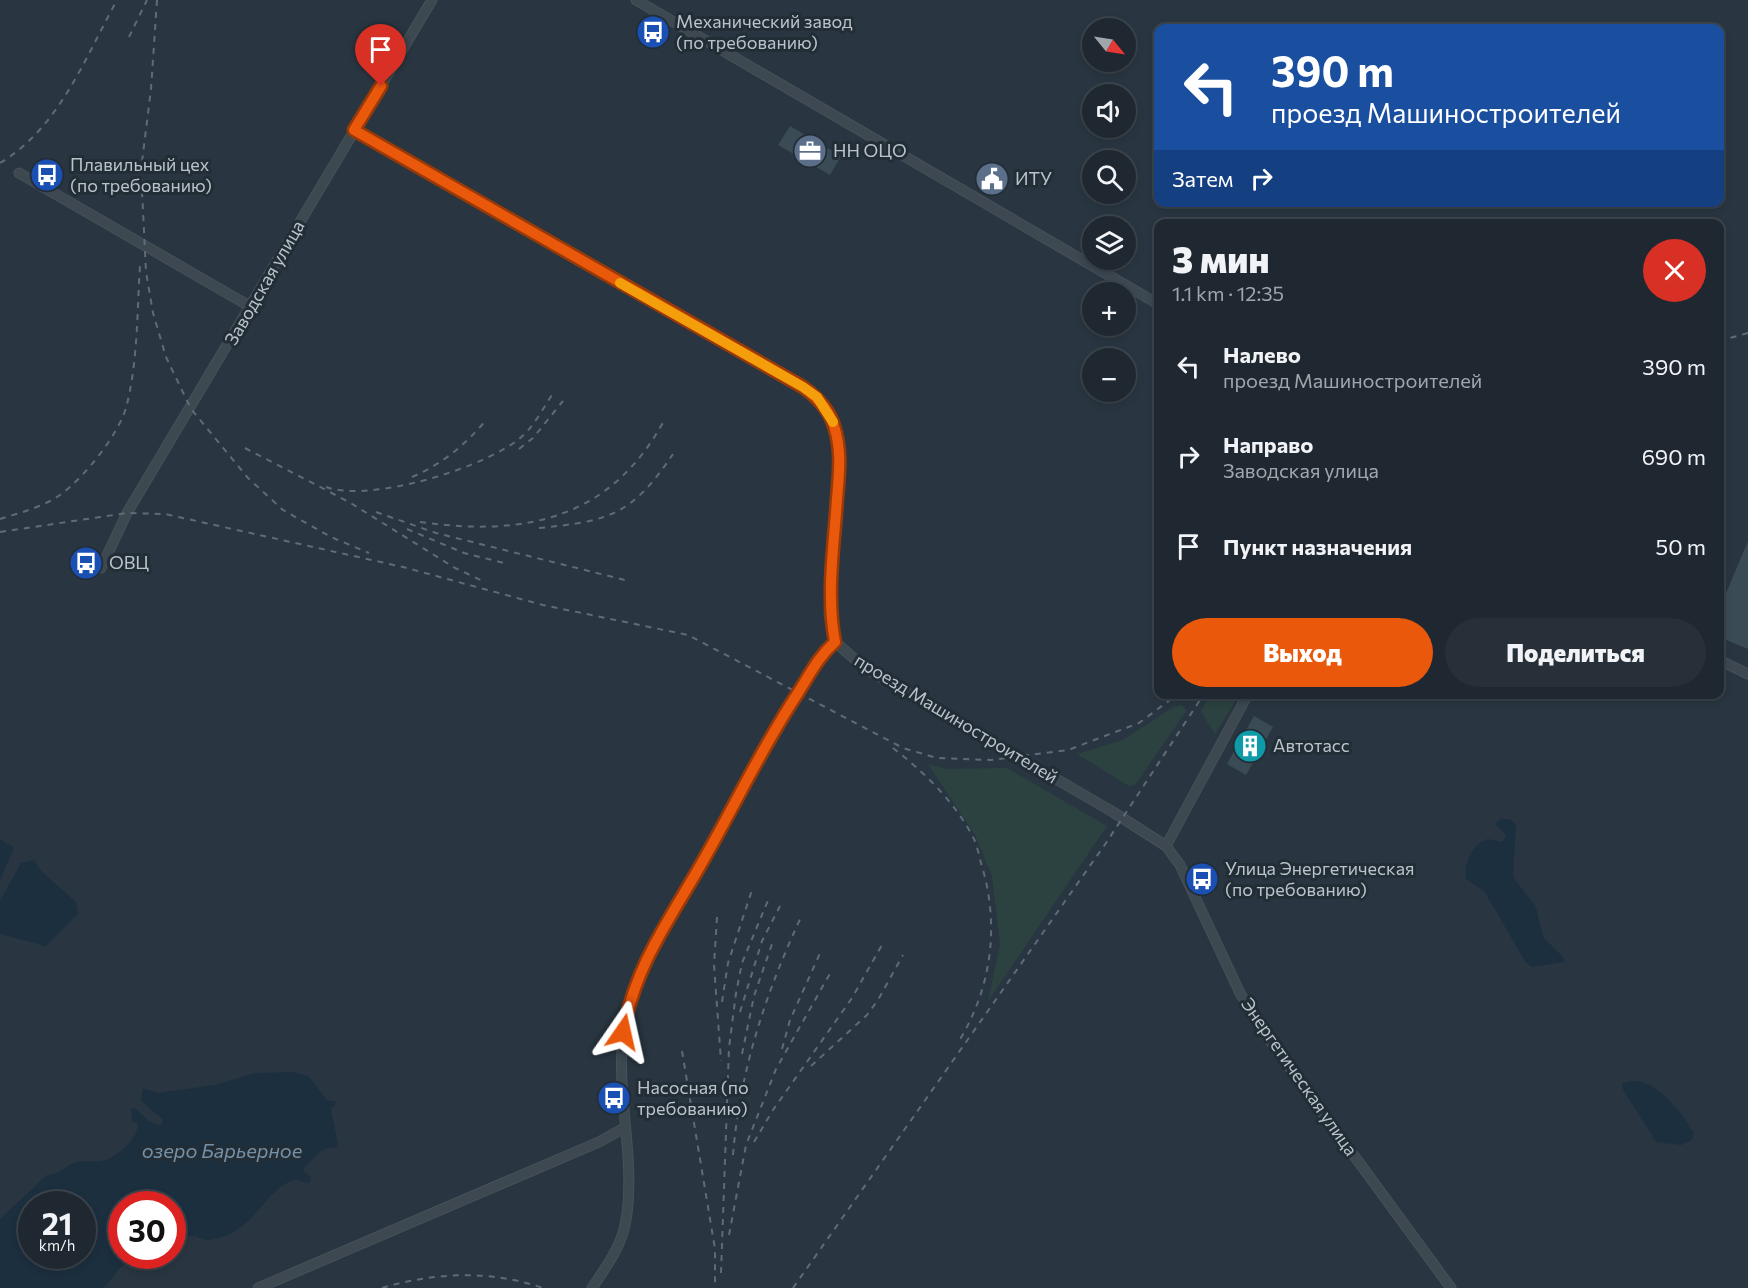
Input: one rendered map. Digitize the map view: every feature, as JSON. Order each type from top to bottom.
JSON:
[{"type":"street","name":"Заводская улица","points":[[101,568],[127,513],[432,0]]},
{"type":"street","points":[[636,0],[1154,302]]},
{"type":"street","name":"проезд Машиностроителей","points":[[354,130],[817,397],[833,423],[840,454],[830,615],[835,642],[865,668],[1113,812],[1166,846]]},
{"type":"street","points":[[41,186],[251,307]]},
{"type":"street","points":[[592,1288],[614,1255],[626,1221],[628,1196],[621,1060],[623,1032],[637,977],[649,951],[708,853],[764,747],[819,657],[835,642]]},
{"type":"street","points":[[1724,662],[1748,674]]},
{"type":"street","points":[[1166,846],[1245,699]]},
{"type":"street","name":"Энергетическая улица","points":[[1166,846],[1180,865],[1240,993],[1265,1034],[1451,1288]]},
{"type":"street","points":[[258,1288],[599,1142],[624,1128]]},
{"type":"green space","points":[[1207,699],[1237,699],[1215,734],[1201,712]]},
{"type":"green space","points":[[1181,705],[1187,710],[1135,785],[1129,786],[1077,754],[1123,740],[1173,707]]},
{"type":"green space","points":[[928,764],[947,769],[1007,768],[1107,826],[988,1001],[1000,944],[992,876],[975,835]]},
{"type":"water","points":[[1501,819],[1510,819],[1516,825],[1513,877],[1536,907],[1543,937],[1565,959],[1565,962],[1531,967],[1525,961],[1484,891],[1466,879],[1466,867],[1473,849],[1488,839],[1501,842],[1504,840],[1506,835],[1495,824]]},
{"type":"water","points":[[0,839],[14,848],[0,880]]},
{"type":"water","points":[[34,860],[42,872],[76,902],[78,914],[45,947],[0,933],[0,901],[21,863]]},
{"type":"water","name":"озеро Барьерное","points":[[295,1072],[309,1077],[327,1100],[337,1102],[331,1109],[338,1144],[336,1148],[322,1151],[304,1168],[304,1172],[311,1177],[310,1182],[306,1183],[296,1179],[284,1184],[249,1221],[225,1236],[209,1240],[186,1237],[186,1191],[108,1191],[108,1269],[119,1269],[104,1288],[0,1288],[0,1219],[18,1202],[18,1269],[96,1269],[96,1191],[30,1191],[47,1175],[69,1165],[83,1161],[105,1160],[121,1150],[135,1135],[137,1129],[138,1124],[132,1121],[131,1109],[135,1108],[149,1121],[161,1126],[163,1120],[141,1101],[143,1088],[157,1093],[215,1085],[255,1073]]},
{"type":"water","points":[[1633,1081],[1652,1086],[1668,1099],[1694,1133],[1691,1141],[1681,1145],[1656,1142],[1622,1088],[1622,1083]]},
{"type":"building","name":"НН ОЦО","points":[[790,126],[841,156],[830,175],[778,145]]},
{"type":"building","points":[[1748,541],[1748,649],[1724,639],[1724,598]]},
{"type":"building","name":"Автотасс","points":[[1254,716],[1273,727],[1246,775],[1227,764]]},
{"type":"railway","points":[[0,163],[39,131],[55,111],[69,90],[117,0]]},
{"type":"railway","points":[[129,37],[147,0]]},
{"type":"railway","points":[[157,0],[151,89],[141,170],[146,272],[153,313],[166,357],[191,409],[248,478],[283,510],[331,537],[369,553]]},
{"type":"railway","points":[[0,519],[39,506],[60,495],[80,478],[100,454],[117,428],[131,387],[137,335],[140,266]]},
{"type":"railway","points":[[1724,340],[1748,333]]},
{"type":"railway","points":[[326,487],[346,491],[397,486],[426,480],[480,461],[524,435],[552,395]]},
{"type":"railway","points":[[519,449],[533,438],[563,401]]},
{"type":"railway","points":[[412,477],[434,466],[453,452],[487,419]]},
{"type":"railway","points":[[420,522],[459,526],[495,526],[530,522],[562,514],[592,499],[619,479],[643,453],[665,419]]},
{"type":"railway","points":[[245,448],[349,502],[455,568],[485,582]]},
{"type":"railway","points":[[539,528],[584,522],[602,518],[617,511],[645,490],[673,454]]},
{"type":"railway","points":[[376,512],[436,533],[625,580]]},
{"type":"railway","points":[[0,532],[127,513],[165,514],[403,567],[543,605],[688,635],[903,748],[937,758],[991,760],[1068,750],[1139,723],[1171,699]]},
{"type":"railway","points":[[407,529],[464,553],[508,564]]},
{"type":"railway","points":[[793,1288],[1106,843],[1201,699]]},
{"type":"railway","points":[[893,748],[916,767],[957,811],[974,840],[987,886],[990,909],[990,955],[979,999],[959,1041]]},
{"type":"railway","points":[[722,1002],[728,963],[752,890]]},
{"type":"railway","points":[[721,1273],[729,1048],[736,993],[742,963],[769,898]]},
{"type":"railway","points":[[740,1012],[762,941],[780,906]]},
{"type":"railway","points":[[733,1155],[736,1123],[748,1062],[766,1002],[802,915]]},
{"type":"railway","points":[[717,917],[714,965],[721,1061]]},
{"type":"railway","points":[[754,1142],[773,1110],[852,998],[883,943]]},
{"type":"railway","points":[[742,1054],[754,996],[772,944]]},
{"type":"railway","points":[[782,1049],[790,1020],[821,951]]},
{"type":"railway","points":[[811,1066],[867,1015],[903,955]]},
{"type":"railway","points":[[729,1235],[746,1145],[776,1069],[832,970]]},
{"type":"railway","points":[[682,1051],[715,1249],[715,1288]]},
{"type":"railway","points":[[382,1288],[422,1279],[463,1275],[503,1278],[543,1288]]},
{"type":"slow traffic","points":[[620,283],[803,387],[817,397],[833,422]]},
{"type":"place","name":"Механический завод (по требованию)","points":[[653,32]]},
{"type":"place","name":"НН ОЦО","points":[[810,151]]},
{"type":"place","name":"Плавильный цех (по требованию)","points":[[47,175]]},
{"type":"place","name":"ИТУ","points":[[992,179]]},
{"type":"place","name":"ОВЦ","points":[[86,563]]},
{"type":"place","name":"Автотасс","points":[[1250,746]]},
{"type":"place","name":"Улица Энергетическая (по требованию)","points":[[1202,879]]},
{"type":"place","name":"Насосная (по требованию)","points":[[614,1098]]},
{"type":"route","points":[[381,86],[354,130],[803,387],[817,397],[833,423],[837,437],[840,454],[830,615],[835,642],[819,657],[764,747],[708,853],[649,951],[628,1005],[623,1032]]}]
